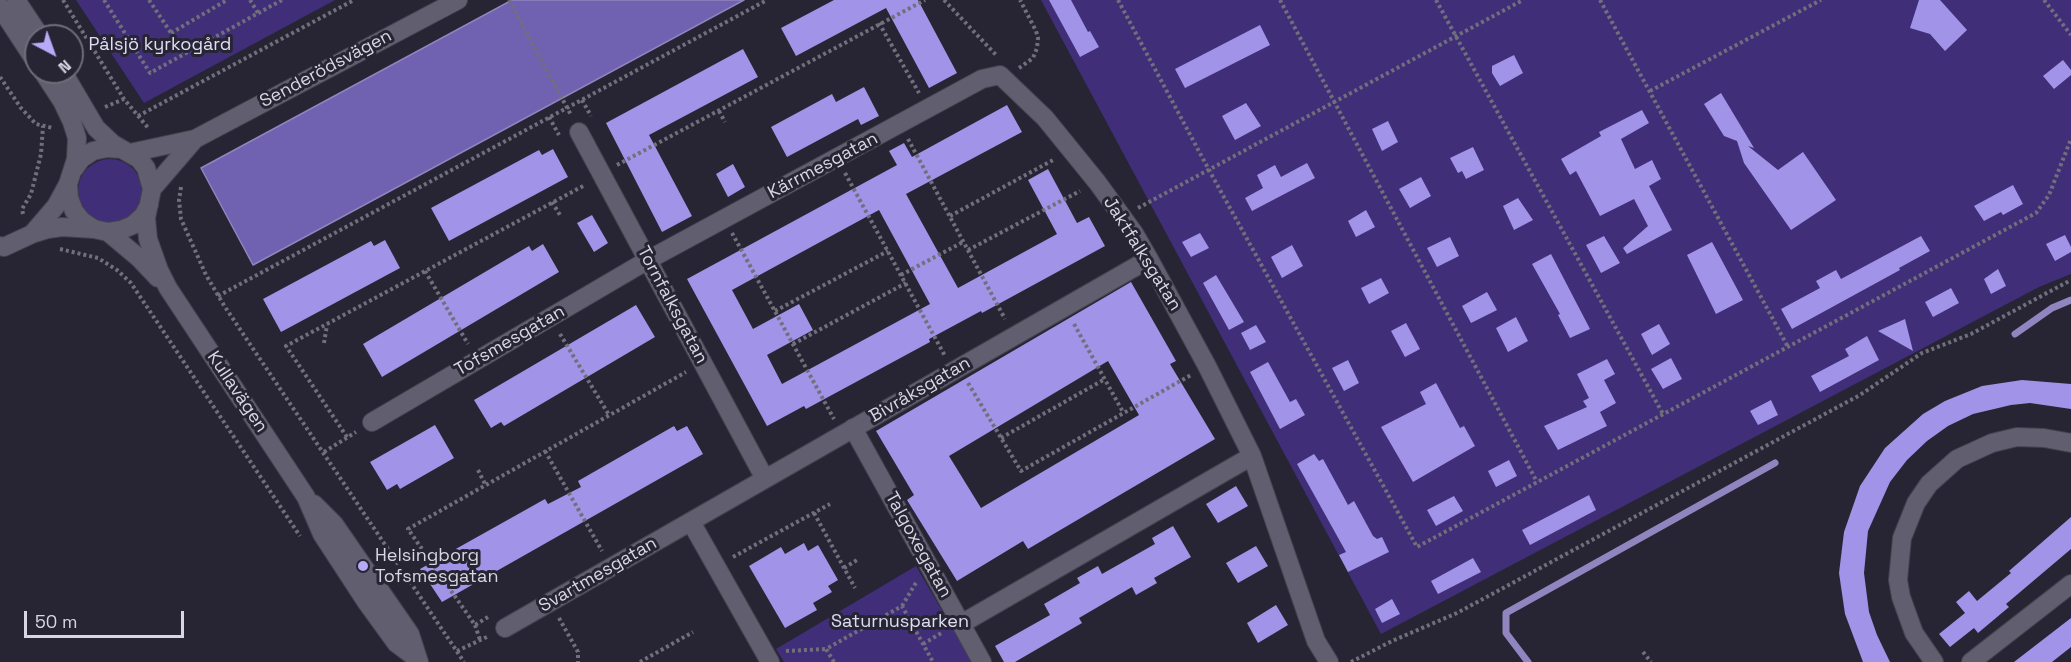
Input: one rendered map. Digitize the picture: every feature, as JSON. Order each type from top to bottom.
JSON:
[{"type":"street","points":[[16,0],[32,24]]},
{"type":"street","name":"Senderödsvägen","points":[[126,151],[162,147],[195,139],[458,0]]},
{"type":"street","points":[[0,7],[24,44]]},
{"type":"street","name":"Kärrmesgatan","points":[[648,261],[1005,66]]},
{"type":"street","name":"Jaktfalksgatan","points":[[1005,66],[1097,182],[1149,259],[1207,366],[1252,456],[1316,641],[1329,662]]},
{"type":"street","name":"Kullavägen","points":[[51,84],[62,101],[75,130],[77,148],[69,198],[74,211],[82,222],[101,230],[139,258],[168,288]]},
{"type":"street","name":"Kullavägen","points":[[70,84],[96,128],[104,137],[126,151],[146,168],[151,197],[146,218],[148,238],[168,288],[306,497],[322,534],[376,617],[396,643],[417,660]]},
{"type":"street","name":"Tornfalksgatan","points":[[586,125],[648,261],[765,479]]},
{"type":"street","name":"Senderödsvägen","points":[[151,197],[173,164],[195,139]]},
{"type":"street","points":[[32,234],[56,206],[81,159],[93,151],[107,148],[126,151]]},
{"type":"street","points":[[0,246],[4,247],[32,234],[62,227],[121,230],[133,225],[143,216],[151,197]]},
{"type":"street","name":"Bivråksgatan","points":[[691,522],[765,479],[844,428],[956,369],[1149,259]]},
{"type":"street","name":"Tofsmesgatan","points":[[372,422],[648,261]]},
{"type":"street","name":"Talgoxegatan","points":[[844,428],[982,662]]},
{"type":"street","points":[[1934,662],[1914,633],[1901,597],[1899,580],[1902,538],[1916,503],[1929,484],[1957,459],[1992,443],[2016,437],[2044,438],[2071,443]]},
{"type":"street","points":[[961,624],[1252,456]]},
{"type":"street","points":[[691,522],[770,662]]},
{"type":"street","name":"Svartmesgatan","points":[[500,621],[550,602],[607,560],[691,522]]},
{"type":"street","points":[[1971,662],[2071,584]]},
{"type":"path","points":[[63,0],[124,99],[162,147]]},
{"type":"path","points":[[104,0],[150,73],[282,0]]},
{"type":"path","points":[[149,0],[185,54]]},
{"type":"path","points":[[171,33],[220,2],[227,0]]},
{"type":"path","points":[[250,0],[258,13]]},
{"type":"path","points":[[138,116],[354,0]]},
{"type":"path","points":[[509,0],[566,106]]},
{"type":"path","points":[[219,296],[766,0]]},
{"type":"path","points":[[613,157],[618,166],[925,0]]},
{"type":"path","points":[[944,0],[1005,66],[1019,68],[1033,58],[1038,38],[1020,0]]},
{"type":"path","points":[[1118,0],[1417,547],[2036,213],[2049,195],[2071,139]]},
{"type":"path","points":[[1280,0],[1537,482]]},
{"type":"path","points":[[1436,0],[1663,414]]},
{"type":"path","points":[[1123,218],[1523,0]]},
{"type":"path","points":[[1600,0],[1788,347]]},
{"type":"path","points":[[1650,92],[1821,0]]},
{"type":"path","points":[[2044,0],[2071,35]]},
{"type":"path","points":[[879,23],[928,109]]},
{"type":"path","points":[[1005,66],[1019,68]]},
{"type":"path","points":[[582,100],[586,125]]},
{"type":"path","points":[[719,111],[725,122]]},
{"type":"path","points":[[900,124],[1014,336]]},
{"type":"path","points":[[43,126],[42,154],[31,194],[22,209],[23,217],[32,234],[42,246],[80,252],[98,258],[117,270],[131,283],[302,540]]},
{"type":"path","points":[[950,216],[1071,150]]},
{"type":"path","points":[[838,159],[956,369],[1021,471],[1207,366]]},
{"type":"path","points":[[173,164],[182,183],[179,200],[181,219],[206,275],[464,662]]},
{"type":"path","points":[[968,250],[1097,182]]},
{"type":"path","points":[[347,437],[286,346],[585,184]]},
{"type":"path","points":[[552,202],[560,215]]},
{"type":"path","points":[[725,219],[793,344],[844,428]]},
{"type":"path","points":[[902,275],[963,242]]},
{"type":"path","points":[[775,311],[888,251]]},
{"type":"path","points":[[425,271],[477,360]]},
{"type":"path","points":[[1351,662],[1392,641],[1457,613],[1860,395],[1922,353],[1971,334],[2071,280]]},
{"type":"path","points":[[793,344],[906,283]]},
{"type":"path","points":[[1064,307],[1123,412]]},
{"type":"path","points":[[550,318],[609,415]]},
{"type":"path","points":[[324,344],[327,324]]},
{"type":"path","points":[[480,640],[475,625],[408,529],[687,371]]},
{"type":"path","points":[[1001,438],[1105,379]]},
{"type":"path","points":[[324,452],[372,422]]},
{"type":"path","points":[[826,425],[844,428]]},
{"type":"path","points":[[545,451],[607,560]]},
{"type":"path","points":[[478,470],[485,484]]},
{"type":"path","points":[[733,557],[830,504]]},
{"type":"path","points":[[814,513],[855,588]]},
{"type":"path","points":[[607,560],[613,547]]},
{"type":"path","points":[[728,548],[739,567]]},
{"type":"path","points":[[593,558],[607,560]]},
{"type":"path","points":[[844,568],[857,560]]},
{"type":"path","points":[[788,654],[786,651],[826,649],[902,606],[920,577]]},
{"type":"path","points":[[550,602],[578,652],[578,662]]},
{"type":"path","points":[[902,606],[933,662]]},
{"type":"path","points":[[457,651],[480,640],[500,621]]},
{"type":"path","points":[[475,625],[500,621]]},
{"type":"path","points":[[640,662],[693,632]]},
{"type":"path","points":[[826,649],[834,662]]},
{"type":"path","points":[[1643,652],[1651,662]]},
{"type":"green space","name":"Pålsjö kyrkogård","points":[[76,0],[335,0],[144,103]]},
{"type":"green space","points":[[1041,0],[2071,0],[2071,274],[2039,287],[1381,634]]},
{"type":"green space","points":[[110,159],[128,165],[136,173],[142,191],[136,209],[128,217],[110,223],[92,217],[84,209],[78,191],[84,173],[92,165]]},
{"type":"green space","name":"Saturnusparken","points":[[916,566],[972,662],[784,662],[776,649]]},
{"type":"shaded area","points":[[512,0],[744,0],[253,265],[201,168]]},
{"type":"building","points":[[834,0],[918,0],[957,73],[929,88],[886,8],[796,56],[781,28]]},
{"type":"building","points":[[1049,0],[1071,0],[1099,47],[1080,57]]},
{"type":"building","points":[[1919,0],[1940,0],[1967,30],[1945,51],[1930,34],[1910,28]]},
{"type":"building","points":[[1260,25],[1270,45],[1185,88],[1175,69]]},
{"type":"building","points":[[743,49],[758,77],[649,135],[692,216],[662,232],[606,123]]},
{"type":"building","points":[[1514,55],[1523,73],[1500,86],[1492,73],[1492,66]]},
{"type":"building","points":[[2063,60],[2071,70],[2071,75],[2054,89],[2043,76]]},
{"type":"building","points":[[864,87],[879,116],[861,125],[858,119],[787,157],[771,127],[832,94],[836,102]]},
{"type":"building","points":[[1721,93],[1754,148],[1748,146],[1778,170],[1803,152],[1836,200],[1791,230],[1744,163],[1737,141],[1724,136],[1704,104]]},
{"type":"building","points":[[1246,103],[1261,126],[1235,140],[1222,116]]},
{"type":"building","points":[[1007,105],[1022,132],[906,194],[958,288],[1057,234],[1028,180],[1048,169],[1077,223],[1089,217],[1105,246],[929,339],[930,342],[806,409],[804,406],[767,426],[687,279],[897,165],[889,151],[904,143],[912,157]],"holes":[[[879,210],[930,304],[782,384],[767,355],[813,330],[799,304],[753,329],[732,290]]]},
{"type":"building","points":[[1642,110],[1649,123],[1621,139],[1635,169],[1652,160],[1661,179],[1649,186],[1672,230],[1627,254],[1623,248],[1648,226],[1634,199],[1600,216],[1576,171],[1570,175],[1561,159],[1601,136],[1599,132]]},
{"type":"building","points":[[1388,121],[1398,142],[1382,151],[1372,129]]},
{"type":"building","points":[[1473,147],[1484,170],[1466,179],[1462,171],[1458,173],[1450,158]]},
{"type":"building","points":[[553,149],[568,177],[449,241],[431,208],[539,150],[542,155]]},
{"type":"building","points":[[1307,163],[1315,178],[1252,211],[1245,198],[1263,188],[1257,175],[1275,165],[1281,177]]},
{"type":"building","points":[[733,164],[745,187],[728,197],[716,174]]},
{"type":"building","points":[[1421,177],[1431,196],[1410,208],[1399,189]]},
{"type":"building","points":[[2013,185],[2023,204],[2003,215],[2001,212],[1984,221],[1974,206]]},
{"type":"building","points":[[1518,198],[1533,220],[1514,230],[1503,206]]},
{"type":"building","points":[[1366,210],[1375,227],[1356,237],[1348,221]]},
{"type":"building","points":[[592,215],[608,243],[594,252],[577,223]]},
{"type":"building","points":[[1200,233],[1209,248],[1191,257],[1182,242]]},
{"type":"building","points":[[2065,235],[2071,252],[2055,261],[2046,244]]},
{"type":"building","points":[[1604,236],[1620,263],[1601,273],[1586,245]]},
{"type":"building","points":[[1921,236],[1930,251],[1792,329],[1781,309],[1820,288],[1816,281],[1836,270],[1841,279]]},
{"type":"building","points":[[1450,237],[1459,256],[1437,267],[1427,248]]},
{"type":"building","points":[[385,240],[400,268],[281,332],[263,299],[371,241],[374,246]]},
{"type":"building","points":[[1712,242],[1743,300],[1716,314],[1687,255]]},
{"type":"building","points":[[543,244],[559,272],[382,377],[363,344],[529,246],[532,251]]},
{"type":"building","points":[[1292,245],[1303,266],[1282,278],[1271,257]]},
{"type":"building","points":[[1551,254],[1590,329],[1570,338],[1558,315],[1560,314],[1532,264]]},
{"type":"building","points":[[1998,269],[2006,286],[1991,294],[1984,279]]},
{"type":"building","points":[[1216,275],[1244,322],[1229,330],[1203,283]]},
{"type":"building","points":[[1381,278],[1389,293],[1369,304],[1361,288]]},
{"type":"building","points":[[1131,282],[1176,361],[1170,364],[1215,439],[1028,549],[1023,541],[957,581],[907,500],[914,495],[876,431]],"holes":[[[1108,361],[1139,415],[981,508],[949,456]]]},
{"type":"building","points":[[1951,288],[1959,303],[1933,317],[1925,302]]},
{"type":"building","points":[[1487,292],[1497,310],[1471,323],[1462,306]]},
{"type":"building","points":[[636,305],[655,337],[504,426],[501,422],[491,428],[474,400]]},
{"type":"building","points":[[1516,317],[1528,341],[1508,352],[1496,328]]},
{"type":"building","points":[[1905,319],[1913,351],[1878,331]]},
{"type":"building","points":[[1406,323],[1420,349],[1405,357],[1391,331]]},
{"type":"building","points":[[1659,324],[1670,344],[1652,355],[1641,334]]},
{"type":"building","points":[[1256,325],[1266,342],[1250,350],[1241,333]]},
{"type":"building","points":[[1867,336],[1879,360],[1820,392],[1811,376],[1849,356],[1845,349]]},
{"type":"building","points":[[1671,358],[1682,379],[1663,389],[1651,369]]},
{"type":"building","points":[[1607,359],[1615,374],[1604,380],[1616,403],[1600,412],[1607,426],[1558,450],[1544,426],[1587,407],[1583,401],[1589,398],[1577,374]]},
{"type":"building","points":[[1348,360],[1359,383],[1344,391],[1332,368]]},
{"type":"building","points":[[1268,362],[1290,402],[1296,399],[1305,415],[1280,429],[1250,372]]},
{"type":"building","points":[[2022,380],[2071,384],[2071,409],[2030,403],[1973,414],[1948,426],[1927,441],[1907,460],[1890,482],[1868,531],[1864,573],[1869,612],[1890,662],[1863,662],[1845,614],[1839,573],[1844,532],[1860,486],[1885,448],[1923,414],[1945,401],[1982,386]]},
{"type":"building","points":[[1436,383],[1460,428],[1464,426],[1475,446],[1413,482],[1381,427],[1426,404],[1420,392]]},
{"type":"building","points":[[1771,400],[1778,415],[1758,425],[1750,411]]},
{"type":"building","points":[[435,425],[454,458],[400,489],[397,484],[387,490],[370,462]]},
{"type":"building","points":[[674,426],[677,431],[687,426],[703,454],[442,602],[420,569],[545,499],[548,504],[581,487],[578,481]]},
{"type":"building","points":[[1314,454],[1319,461],[1323,459],[1348,505],[1354,501],[1373,536],[1377,539],[1382,537],[1389,552],[1348,572],[1339,555],[1346,552],[1297,464]]},
{"type":"building","points":[[1509,460],[1517,476],[1496,487],[1488,471]]},
{"type":"building","points":[[1236,486],[1248,506],[1218,523],[1206,504]]},
{"type":"building","points":[[1589,495],[1596,510],[1530,545],[1522,530]]},
{"type":"building","points":[[1454,496],[1463,511],[1436,526],[1427,510]]},
{"type":"building","points":[[2071,517],[2071,549],[2006,604],[2009,607],[1978,633],[1974,628],[1950,647],[1939,634],[1965,613],[1956,602],[1969,591],[1977,601]]},
{"type":"building","points":[[1173,526],[1191,557],[1154,578],[1157,583],[1136,595],[1132,587],[1079,618],[1082,623],[1015,662],[1004,662],[995,646],[1050,615],[1044,604],[1080,583],[1077,578],[1098,566],[1102,574],[1155,544],[1152,538]]},
{"type":"building","points":[[804,543],[808,551],[818,545],[838,580],[828,586],[832,592],[813,603],[817,610],[785,628],[749,566],[781,547],[785,554]]},
{"type":"building","points":[[1256,546],[1268,566],[1238,583],[1226,563]]},
{"type":"building","points":[[1473,558],[1481,572],[1438,594],[1431,581]]},
{"type":"building","points":[[1392,599],[1400,614],[1382,623],[1375,609]]},
{"type":"building","points":[[1276,605],[1288,625],[1258,643],[1247,623]]},
{"type":"building","points":[[2071,618],[2071,647],[2052,662],[2014,662]]},
{"type":"waterway","points":[[2015,334],[2052,308],[2071,300]]},
{"type":"waterway","points":[[1528,662],[1506,633],[1506,613],[1775,463]]},
{"type":"place","name":"Helsingborg Tofsmesgatan","points":[[363,566]]}]
